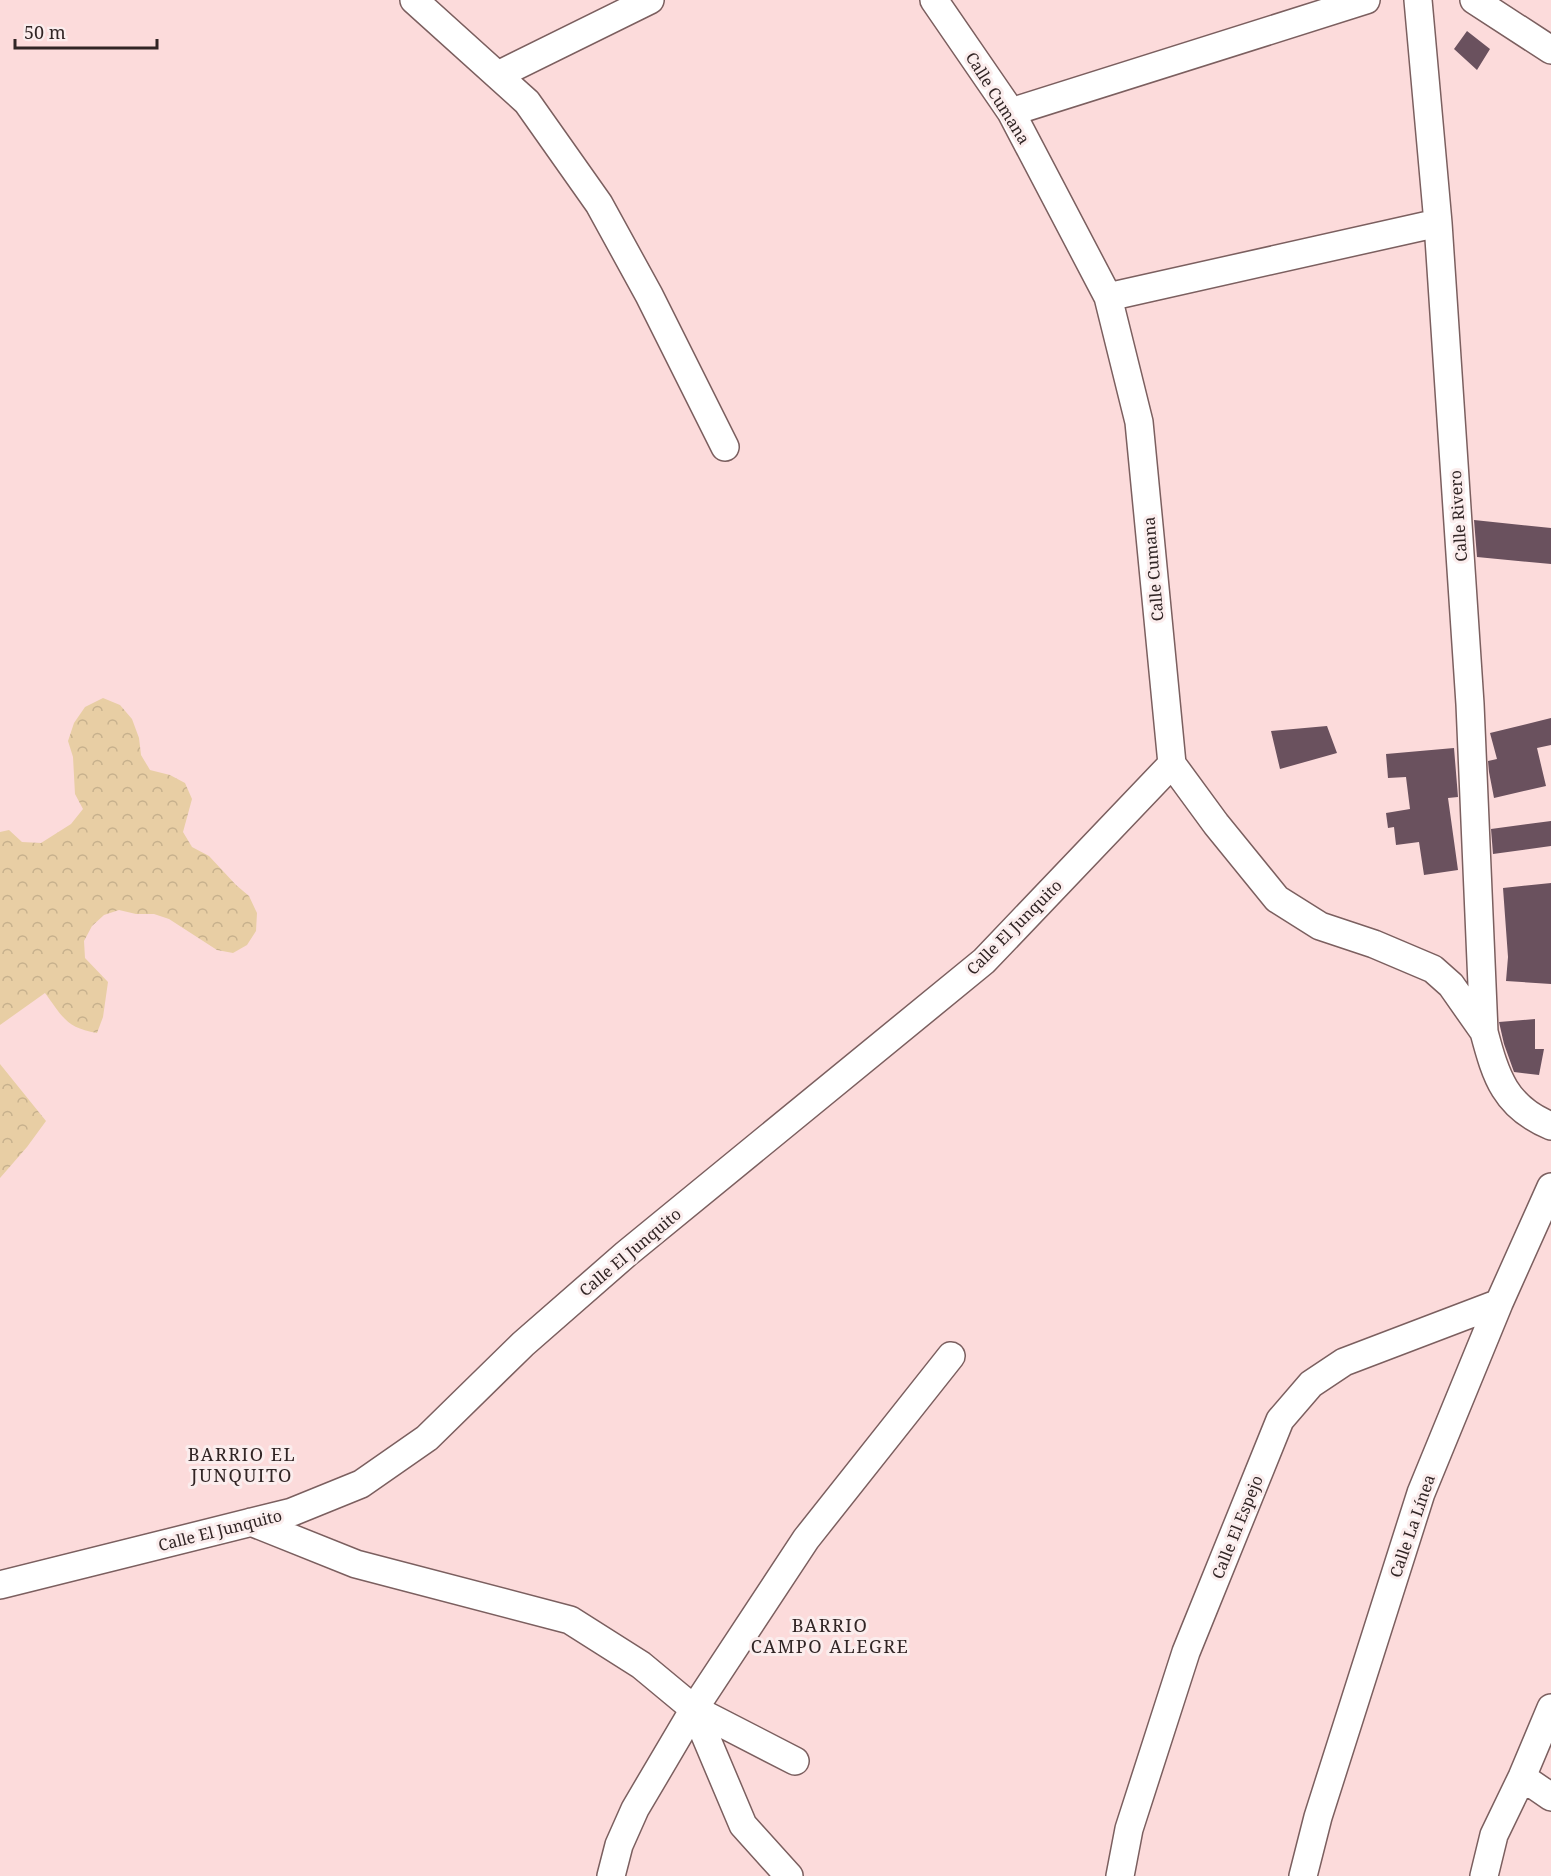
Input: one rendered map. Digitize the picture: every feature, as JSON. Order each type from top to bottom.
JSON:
[{"type":"street","points":[[414,0],[527,102],[599,204],[649,295],[725,447]]},
{"type":"street","points":[[498,75],[650,0]]},
{"type":"street","name":"Calle Cumana","points":[[934,0],[1011,112],[1108,297],[1139,422],[1172,764]]},
{"type":"street","points":[[1011,112],[1366,0]]},
{"type":"street","name":"Calle Rivero","points":[[1418,0],[1438,223],[1470,704],[1484,1032]]},
{"type":"street","points":[[1474,0],[1551,50]]},
{"type":"street","points":[[1108,297],[1438,223]]},
{"type":"street","points":[[1172,764],[1216,824],[1277,899],[1320,926],[1374,944],[1433,969],[1451,985],[1484,1032],[1492,1063],[1508,1097],[1534,1119],[1551,1126]]},
{"type":"street","name":"Calle El Junquito","points":[[0,1585],[292,1512],[361,1484],[427,1438],[523,1344],[626,1254],[984,961],[1172,764]]},
{"type":"street","name":"Calle La Línea","points":[[1303,1876],[1318,1817],[1421,1493],[1499,1303],[1551,1187]]},
{"type":"street","name":"Calle El Espejo","points":[[1120,1876],[1129,1828],[1186,1652],[1280,1420],[1311,1384],[1344,1362],[1499,1303]]},
{"type":"street","points":[[611,1876],[620,1845],[635,1809],[694,1709],[806,1539],[951,1356]]},
{"type":"street","points":[[251,1522],[356,1564],[570,1620],[641,1665],[694,1709],[795,1761]]},
{"type":"street","points":[[1484,1876],[1494,1835],[1551,1708]]},
{"type":"street","points":[[694,1709],[743,1825],[789,1876]]},
{"type":"street","points":[[1522,1777],[1551,1797]]},
{"type":"green space","points":[[103,698],[120,705],[132,719],[139,738],[141,755],[150,770],[170,775],[185,783],[192,799],[183,832],[192,847],[209,856],[249,896],[257,913],[256,931],[247,945],[233,953],[217,950],[169,919],[154,914],[136,914],[119,910],[104,915],[92,926],[84,941],[85,958],[108,982],[103,1017],[97,1033],[71,1024],[45,993],[0,1025],[0,832],[9,830],[22,842],[41,843],[71,824],[83,809],[75,794],[73,757],[68,741],[74,723],[85,707]]},
{"type":"green space","points":[[0,1064],[46,1121],[0,1178]]},
{"type":"building","points":[[1467,31],[1490,49],[1477,70],[1454,49]]},
{"type":"building","points":[[1474,520],[1551,528],[1551,564],[1477,557]]},
{"type":"building","points":[[1551,718],[1551,745],[1537,748],[1546,786],[1494,798],[1488,761],[1497,759],[1490,733]]},
{"type":"building","points":[[1327,726],[1337,753],[1280,769],[1271,731]]},
{"type":"building","points":[[1454,748],[1458,797],[1448,798],[1458,870],[1424,875],[1419,842],[1396,845],[1394,827],[1388,828],[1386,813],[1410,809],[1406,777],[1388,778],[1386,754]]},
{"type":"building","points":[[1551,821],[1551,846],[1493,854],[1491,829]]},
{"type":"building","points":[[1551,883],[1551,984],[1506,981],[1508,957],[1503,888]]},
{"type":"building","points":[[1535,1019],[1535,1049],[1544,1049],[1539,1075],[1514,1072],[1499,1022]]},
{"type":"district","name":"BARRIO EL JUNQUITO","points":[[242,1464]]},
{"type":"district","name":"BARRIO CAMPO ALEGRE","points":[[830,1635]]}]
